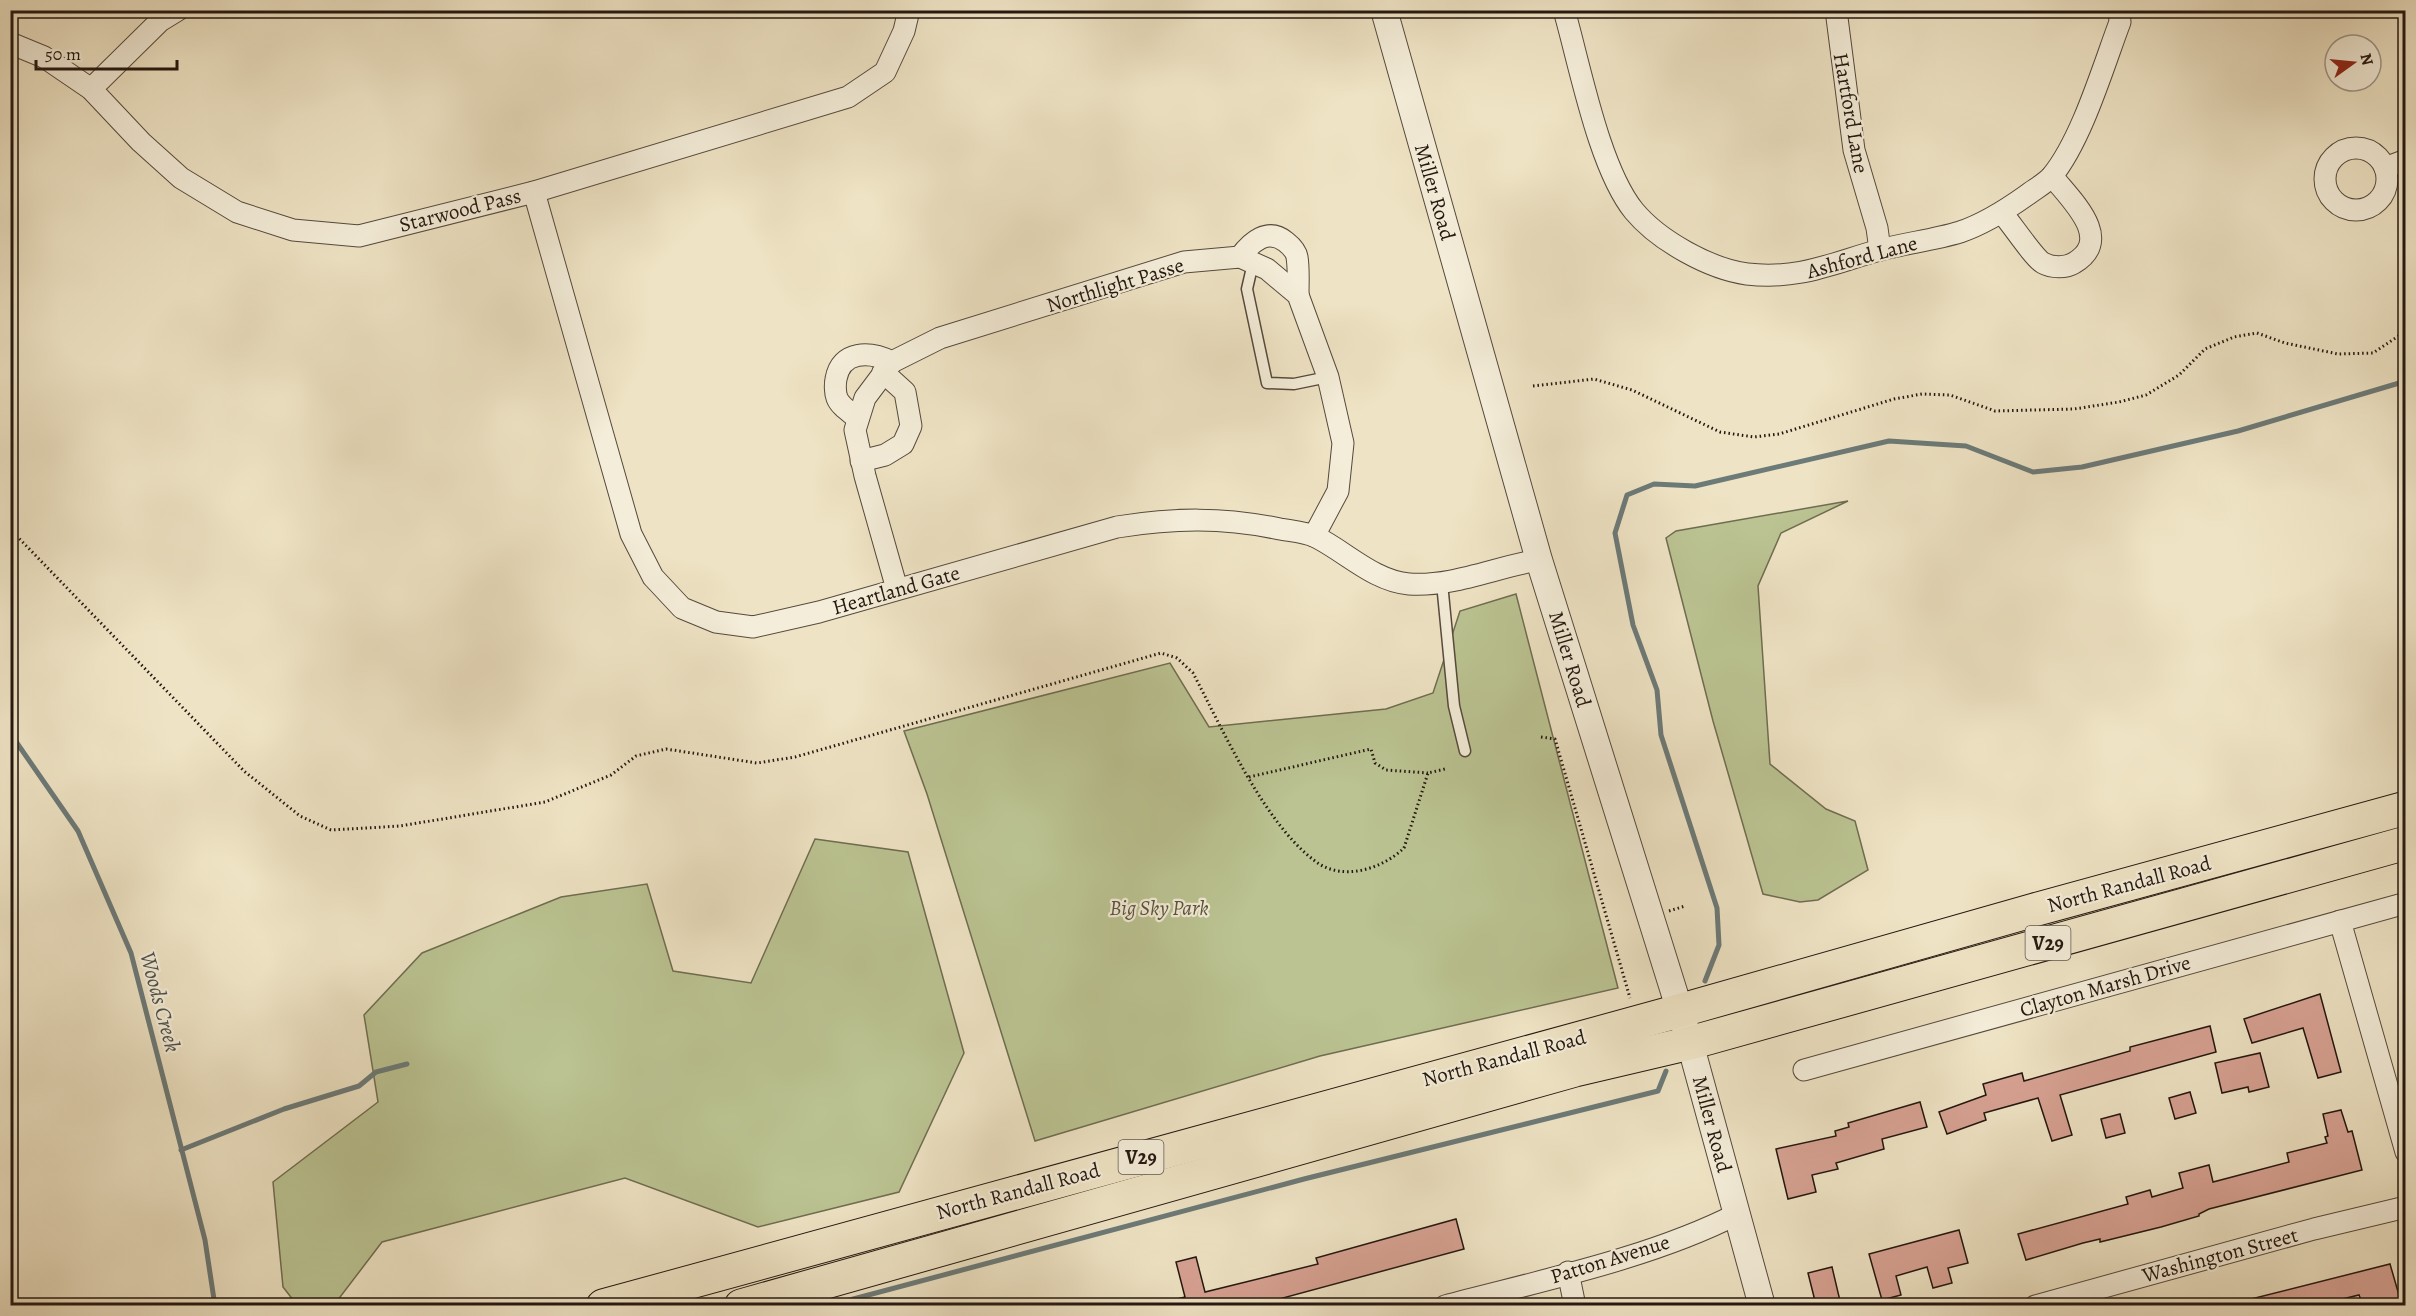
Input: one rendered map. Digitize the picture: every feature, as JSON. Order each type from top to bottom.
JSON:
[{"type":"main road","name":"North Randall Road","points":[[603,1305],[1679,1011],[2034,909],[2406,808]]},
{"type":"main road","name":"North Randall Road","points":[[741,1305],[1575,1070],[1690,1043],[2406,843]]},
{"type":"street","points":[[91,89],[160,21],[178,10]]},
{"type":"street","name":"Starwood Pass","points":[[10,43],[44,57],[91,89],[141,142],[182,178],[237,212],[293,230],[359,236],[534,192],[848,97],[885,72],[904,31],[909,10]]},
{"type":"street","name":"Miller Road","points":[[1384,10],[1539,561],[1690,1043],[1762,1305]]},
{"type":"street","name":"Ashford Lane","points":[[1564,10],[1605,154],[1618,185],[1635,212],[1681,250],[1713,265],[1747,274],[1800,275],[1880,250],[1960,232],[2002,213],[2052,176],[2073,140],[2094,90],[2120,22],[2119,10]]},
{"type":"street","name":"Hartford Lane","points":[[1836,10],[1854,150],[1880,250]]},
{"type":"street","points":[[2385,168],[2406,160]]},
{"type":"street","points":[[2002,213],[2042,263],[2059,267],[2072,264],[2084,256],[2091,240],[2090,224],[2052,176]]},
{"type":"street","name":"Heartland Gate","points":[[534,192],[631,534],[653,577],[682,608],[716,622],[753,627],[819,612],[1117,527],[1166,519],[1255,524],[1314,536],[1386,577],[1408,584],[1442,583],[1509,565],[1539,561]]},
{"type":"street","points":[[1298,295],[1268,269],[1246,260],[1251,243],[1261,237],[1272,235],[1286,242],[1294,250],[1297,258],[1298,295],[1328,377],[1343,443],[1338,491],[1314,536]]},
{"type":"street","name":"Northlight Passe","points":[[897,589],[861,461],[855,430],[865,398],[887,367],[940,338],[1184,262],[1246,260]]},
{"type":"street","points":[[857,418],[837,398],[835,383],[838,369],[850,357],[863,354],[879,355],[905,392],[911,426],[903,444],[885,455],[861,461]]},
{"type":"street","name":"Clayton Marsh Drive","points":[[1804,1070],[2406,903]]},
{"type":"street","points":[[2340,921],[2406,1152]]},
{"type":"street","name":"Washington Street","points":[[2035,1305],[2314,1229],[2406,1207]]},
{"type":"street","name":"Patton Avenue","points":[[1445,1305],[1603,1264],[1717,1225],[1737,1214]]},
{"type":"street","points":[[1568,1272],[1575,1305]]},
{"type":"lane","points":[[1246,260],[1247,290],[1267,383],[1294,384],[1328,377]]},
{"type":"lane","points":[[1442,583],[1454,706],[1465,751]]},
{"type":"path","points":[[1533,386],[1594,379],[1632,390],[1720,432],[1754,437],[1779,434],[1894,399],[1922,394],[1950,395],[1995,411],[2074,409],[2119,402],[2146,395],[2179,375],[2205,349],[2234,337],[2257,333],[2285,343],[2338,354],[2373,353],[2406,331]]},
{"type":"path","points":[[10,529],[244,771],[300,816],[331,830],[400,826],[545,802],[611,775],[636,756],[666,749],[757,763],[795,757],[1161,653],[1178,658],[1193,673],[1249,777],[1286,832],[1316,862],[1339,870],[1356,871],[1382,866],[1404,848],[1428,773]]},
{"type":"path","points":[[1541,737],[1555,739],[1626,982]]},
{"type":"path","points":[[1249,777],[1371,749],[1375,763],[1386,770],[1428,773],[1445,769]]},
{"type":"green space","points":[[1848,501],[1781,533],[1758,586],[1770,764],[1826,809],[1855,821],[1868,870],[1818,900],[1800,902],[1763,894],[1713,721],[1666,538],[1676,531]]},
{"type":"green space","name":"Big Sky Park","points":[[1516,594],[1618,988],[1320,1056],[1035,1141],[927,794],[904,731],[1170,663],[1209,727],[1386,709],[1433,693],[1460,611]]},
{"type":"green space","points":[[815,839],[908,852],[964,1053],[899,1192],[758,1227],[625,1178],[382,1242],[334,1305],[297,1305],[283,1287],[273,1182],[378,1102],[364,1015],[422,953],[561,897],[647,884],[673,971],[751,983]]},
{"type":"building","points":[[2320,994],[2341,1072],[2318,1078],[2303,1028],[2252,1043],[2244,1019]]},
{"type":"building","points":[[2210,1026],[2216,1052],[2060,1095],[2072,1135],[2052,1141],[2038,1098],[1984,1113],[1986,1120],[1947,1134],[1939,1112],[1986,1095],[1983,1084],[2022,1073],[2024,1081],[2130,1051],[2130,1047]]},
{"type":"building","points":[[2260,1053],[2269,1087],[2249,1092],[2248,1087],[2222,1093],[2215,1063]]},
{"type":"building","points":[[2190,1092],[2196,1113],[2175,1119],[2169,1098]]},
{"type":"building","points":[[1920,1102],[1927,1127],[1882,1139],[1884,1149],[1836,1163],[1838,1169],[1812,1175],[1816,1192],[1788,1199],[1776,1149],[1836,1136],[1835,1131],[1849,1127],[1848,1123]]},
{"type":"building","points":[[2341,1110],[2348,1132],[2352,1131],[2362,1170],[2209,1209],[2199,1216],[2161,1227],[2100,1242],[2100,1239],[2083,1243],[2026,1260],[2018,1234],[2128,1204],[2126,1197],[2150,1190],[2152,1197],[2183,1188],[2179,1173],[2209,1165],[2213,1182],[2289,1162],[2287,1153],[2327,1143],[2325,1137],[2328,1136],[2323,1114]]},
{"type":"building","points":[[2120,1114],[2125,1133],[2106,1138],[2101,1119]]},
{"type":"building","points":[[1456,1219],[1464,1249],[1257,1305],[1174,1305],[1173,1300],[1185,1297],[1176,1262],[1196,1257],[1205,1292],[1318,1264],[1316,1258]]},
{"type":"building","points":[[1959,1230],[1968,1263],[1948,1268],[1952,1283],[1933,1288],[1927,1267],[1896,1276],[1901,1295],[1882,1300],[1869,1254]]},
{"type":"building","points":[[2390,1264],[2401,1302],[2391,1305],[2363,1305],[2359,1295],[2318,1305],[2244,1305],[2243,1301]]},
{"type":"building","points":[[1832,1267],[1841,1305],[1816,1305],[1808,1273]]},
{"type":"waterway","points":[[1705,981],[1719,945],[1717,908],[1661,735],[1657,690],[1633,625],[1615,533],[1627,495],[1654,484],[1695,486],[1889,441],[1966,446],[2033,472],[2082,467],[2238,431],[2406,381]]},
{"type":"waterway","name":"Woods Creek","points":[[10,733],[78,831],[131,953],[205,1240],[215,1306]]},
{"type":"waterway","points":[[181,1150],[284,1109],[359,1086],[376,1072],[407,1064]]},
{"type":"waterway","points":[[827,1306],[1304,1179],[1658,1091],[1666,1071]]}]
